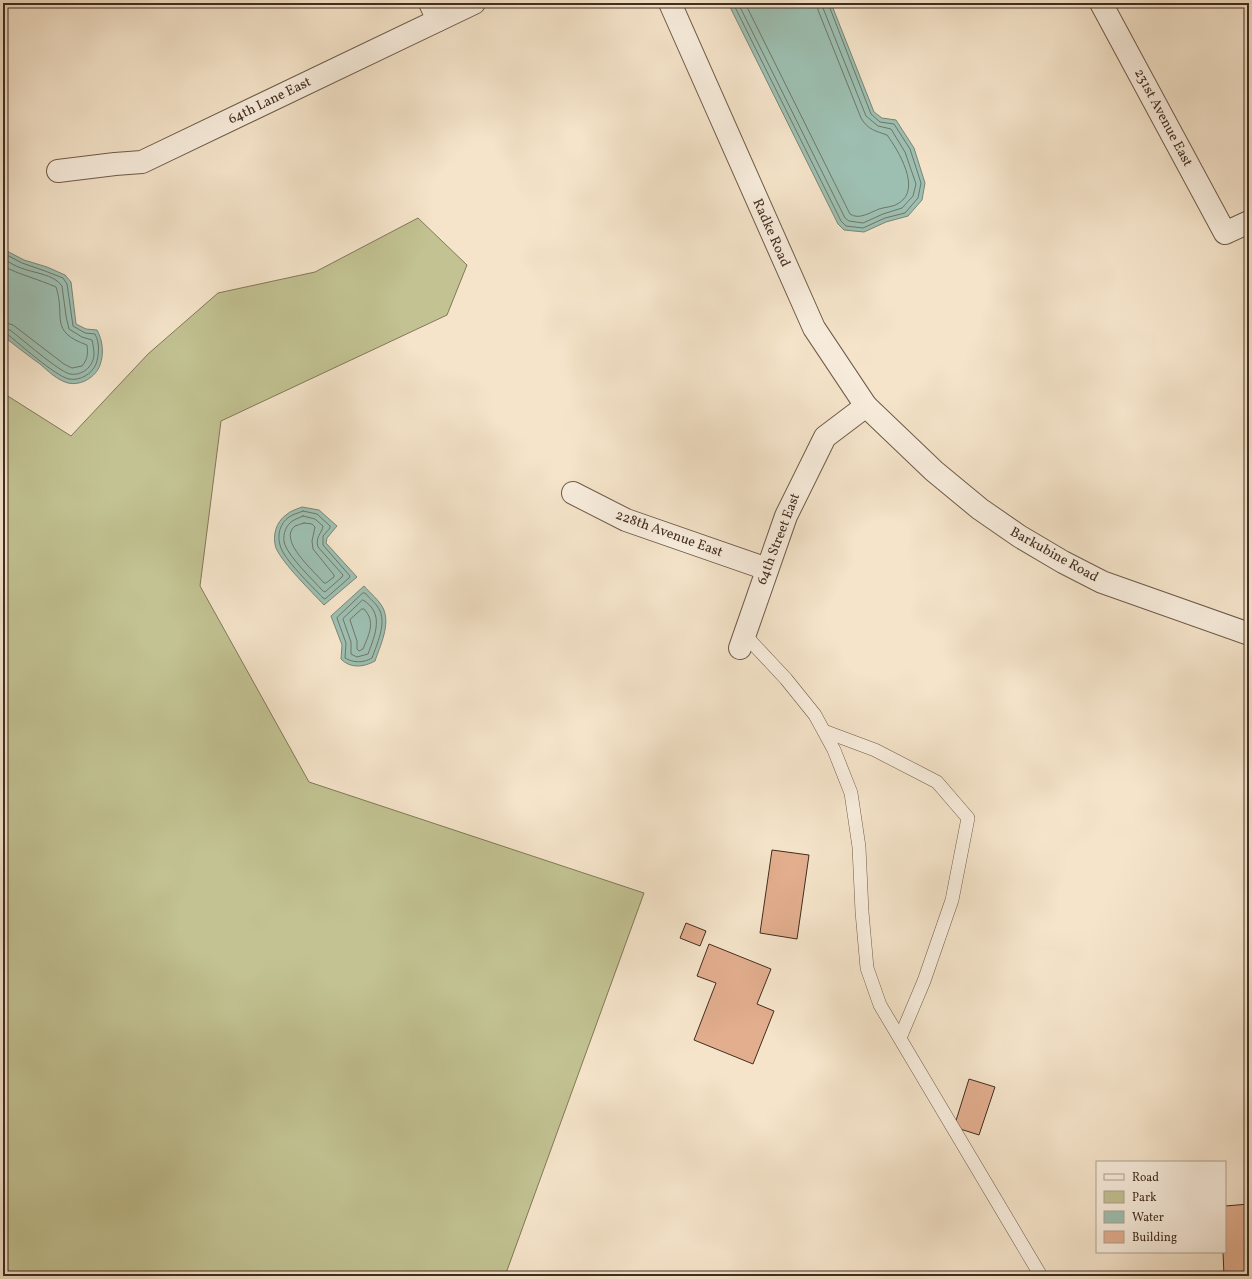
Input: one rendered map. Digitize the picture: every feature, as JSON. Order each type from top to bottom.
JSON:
[{"type":"street","name":"64th Lane East","points":[[58,171],[142,162],[434,12],[474,3]]},
{"type":"street","name":"Radke Road","points":[[670,3],[814,328],[866,406],[905,444]]},
{"type":"street","name":"231st Avenue East","points":[[1101,3],[1225,232],[1249,222]]},
{"type":"street","name":"64th Street East","points":[[742,641],[786,516],[825,438],[866,406]]},
{"type":"street","name":"Barkubine Road","points":[[905,444],[934,471],[980,509],[1019,536],[1063,562],[1102,582],[1249,634]]},
{"type":"street","name":"228th Avenue East","points":[[573,493],[626,520],[767,569]]},
{"type":"lane","points":[[742,641],[786,679],[815,715],[834,750],[851,793],[859,847],[862,912],[867,968],[880,1005],[1041,1276]]},
{"type":"lane","points":[[824,731],[875,750],[937,782],[968,818],[952,900],[924,981],[900,1038]]},
{"type":"green space","points":[[418,218],[467,265],[447,315],[221,421],[200,586],[309,782],[644,893],[505,1276],[3,1276],[3,393],[71,436],[148,354],[218,293],[315,272]]},
{"type":"water","points":[[728,3],[831,3],[874,112],[882,118],[896,120],[914,148],[925,183],[922,200],[908,216],[886,222],[864,232],[844,230],[838,224]]},
{"type":"water","points":[[3,249],[24,260],[47,267],[65,275],[71,282],[76,324],[86,329],[97,330],[102,343],[100,365],[92,377],[83,382],[73,384],[60,380],[3,336]]},
{"type":"water","points":[[302,507],[319,510],[337,526],[327,538],[326,543],[357,577],[324,605],[285,562],[276,548],[274,539],[277,525],[289,512]]},
{"type":"water","points":[[364,586],[377,599],[383,608],[386,621],[384,635],[375,661],[362,666],[353,666],[341,659],[342,645],[331,616]]},
{"type":"building","points":[[772,850],[809,855],[797,939],[760,933]]},
{"type":"building","points":[[686,923],[706,931],[700,946],[680,938]]},
{"type":"building","points":[[709,944],[771,969],[757,1004],[774,1011],[753,1064],[694,1040],[716,983],[697,976]]},
{"type":"building","points":[[969,1079],[995,1087],[979,1135],[954,1127]]},
{"type":"building","points":[[1249,1204],[1249,1276],[1224,1276],[1223,1253],[1226,1253],[1226,1206]]}]
